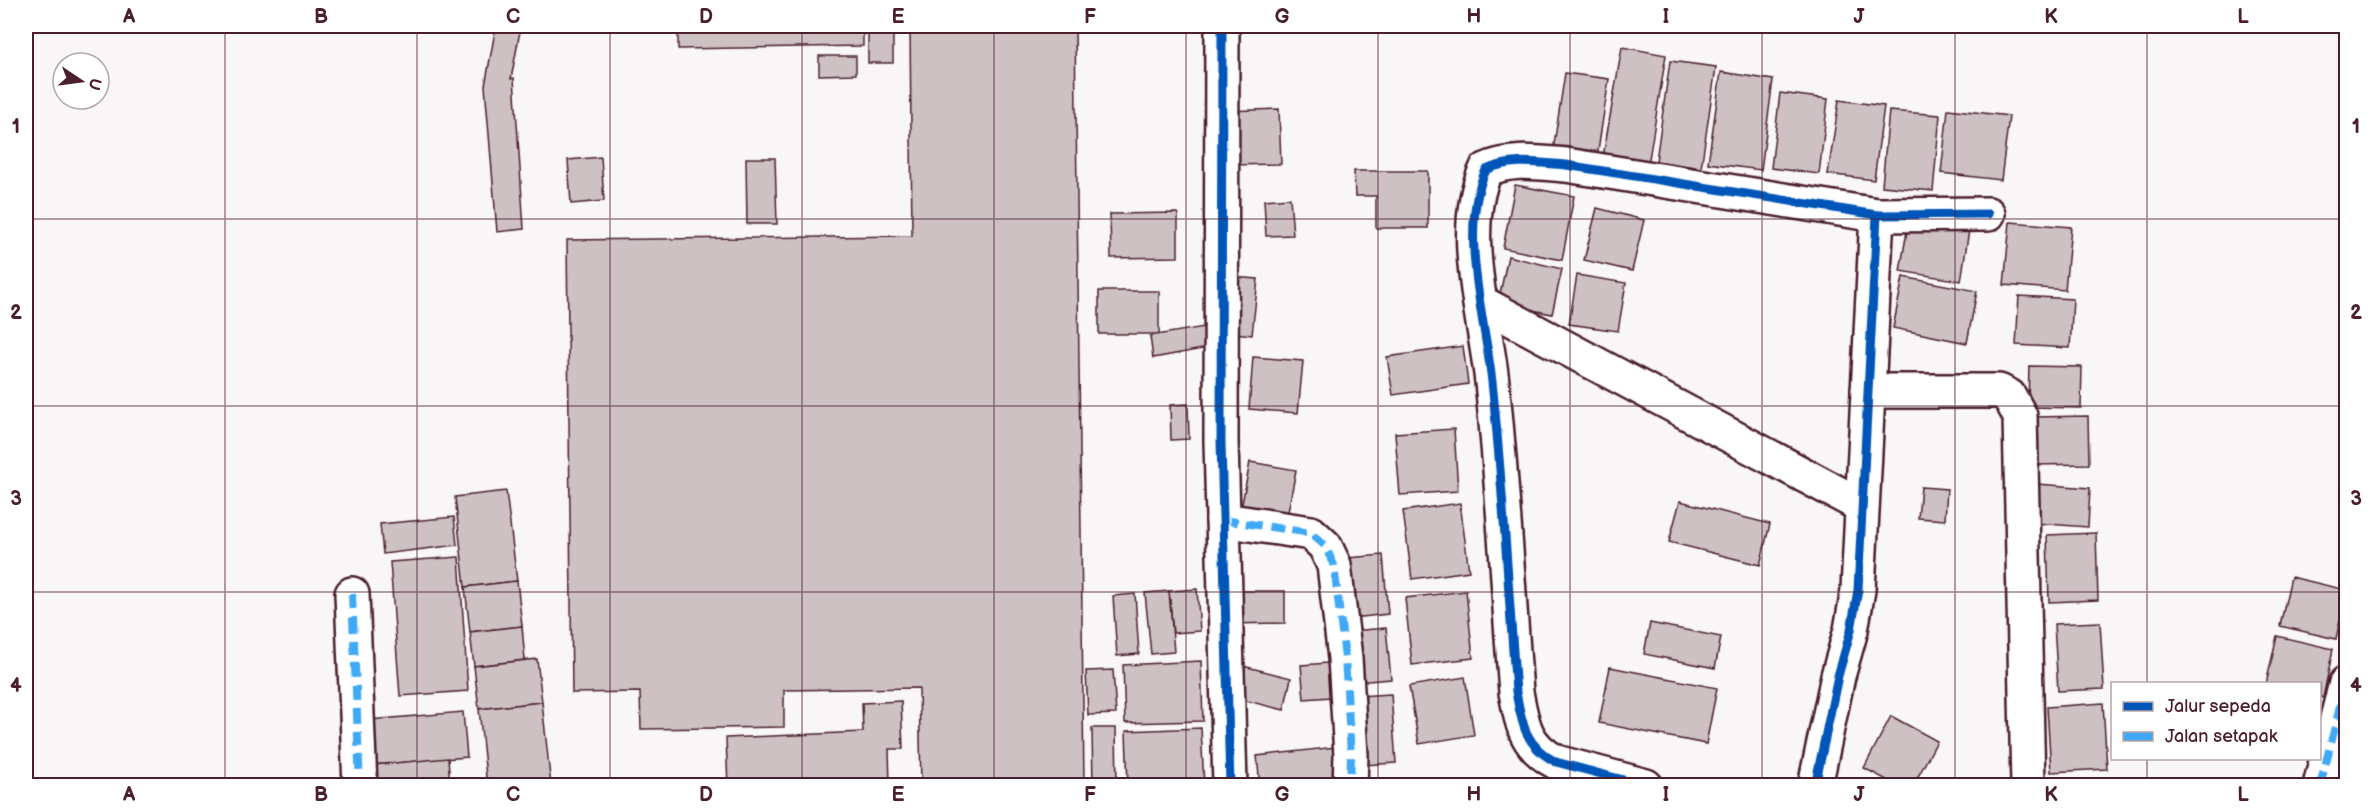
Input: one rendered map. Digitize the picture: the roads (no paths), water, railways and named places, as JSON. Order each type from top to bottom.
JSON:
[{"type":"street","points":[[1222,26],[1223,520],[1230,786]]},
{"type":"street","points":[[1646,786],[1556,762],[1543,755],[1530,742],[1521,720],[1515,680],[1492,381],[1480,302],[1473,225],[1482,178],[1486,170],[1499,164],[1523,162],[1566,165],[1877,215],[1988,214]]},
{"type":"street","points":[[1815,786],[1857,590],[1877,215]]},
{"type":"street","points":[[1480,302],[1862,506]]},
{"type":"street","points":[[1868,391],[1999,391],[2009,396],[2020,416],[2028,786]]},
{"type":"street","points":[[1223,520],[1311,533],[1325,546],[1334,565],[1345,658],[1351,755],[1350,786]]},
{"type":"street","points":[[352,594],[360,786]]},
{"type":"street","points":[[2320,786],[2346,683]]}]
